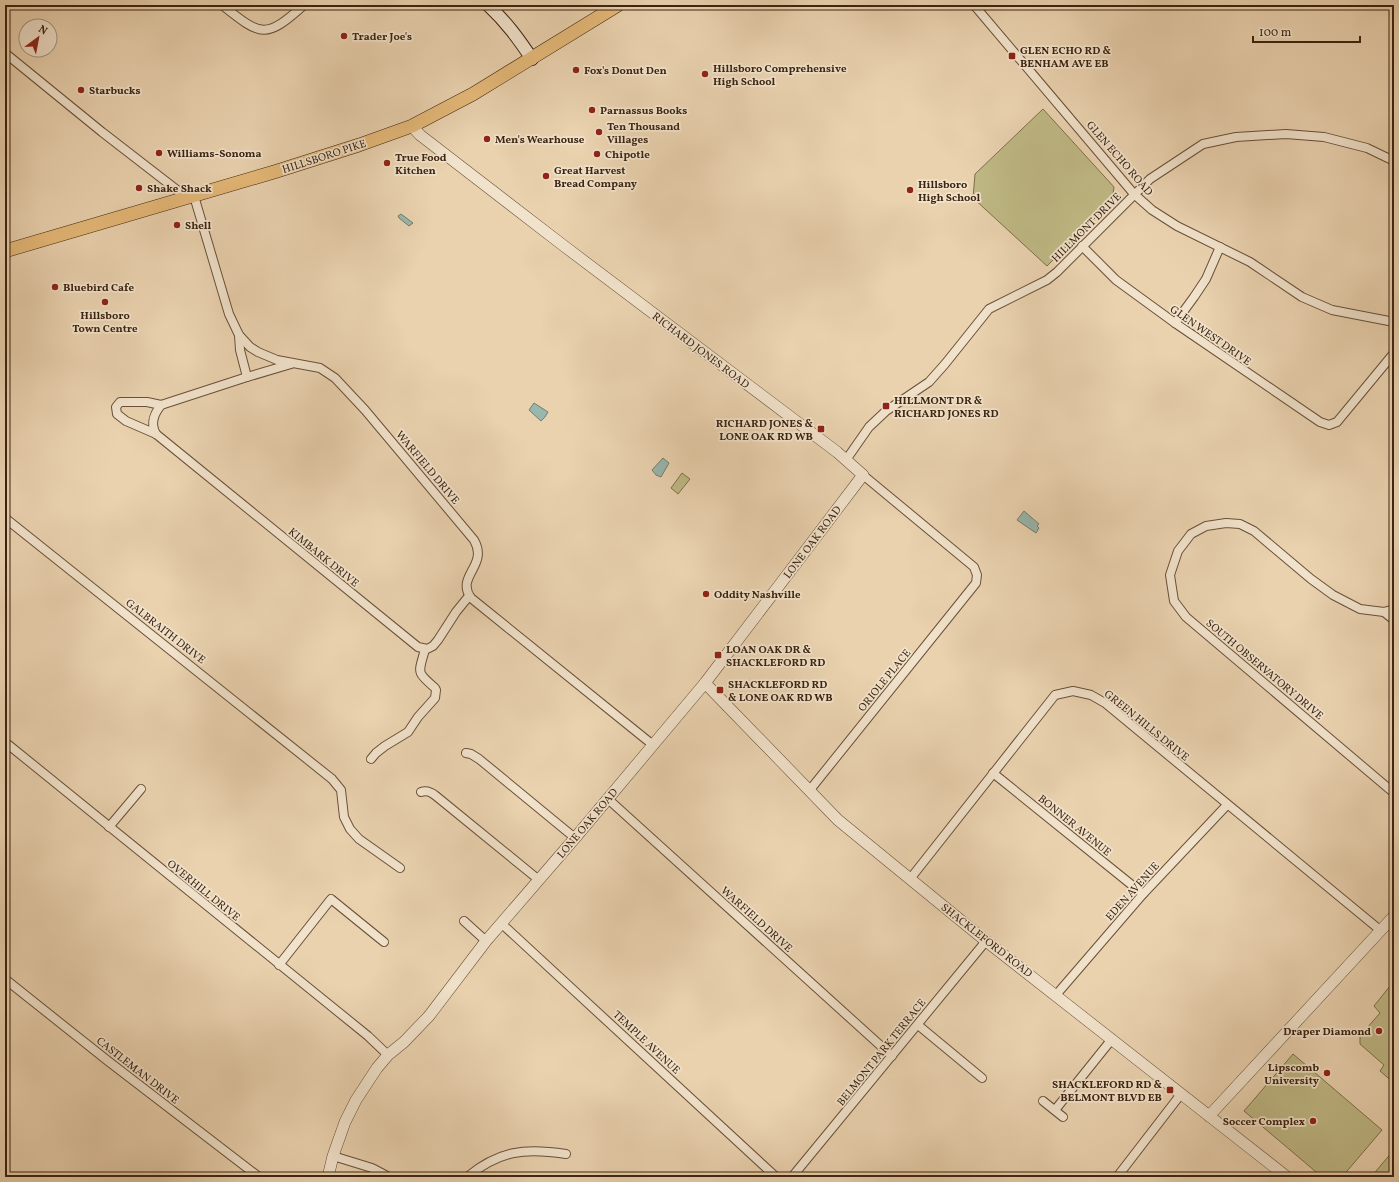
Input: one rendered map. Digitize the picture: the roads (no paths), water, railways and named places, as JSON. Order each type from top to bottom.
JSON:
[{"type":"main road","points":[[488,5],[505,21],[532,59]]},
{"type":"main road","name":"HILLSBORO PIKE","points":[[5,251],[274,172],[359,145],[412,126],[474,94],[618,5]]},
{"type":"street","points":[[222,5],[248,25],[259,30],[267,30],[275,28],[304,5]]},
{"type":"street","name":"GLEN ECHO ROAD","points":[[974,5],[1134,194],[1152,210],[1177,226],[1250,262],[1302,297],[1321,306],[1343,313],[1394,322]]},
{"type":"street","points":[[5,53],[105,134],[190,196]]},
{"type":"street","name":"RICHARD JONES ROAD","points":[[412,126],[420,135],[503,200],[846,460],[974,567],[977,575],[976,583]]},
{"type":"street","name":"HILLMONT DRIVE","points":[[846,460],[869,427],[886,411],[929,382],[946,364],[989,309],[1046,280],[1057,272],[1150,179],[1203,144],[1236,137],[1286,134],[1324,138],[1367,148],[1394,160]]},
{"type":"street","name":"WARFIELD DRIVE","points":[[190,196],[229,314],[239,335],[250,347],[265,356],[294,364],[320,368],[340,383],[365,410],[472,537],[476,544],[479,552],[477,561],[467,583],[469,596]]},
{"type":"street","name":"GLEN WEST DRIVE","points":[[1082,246],[1116,280],[1175,323],[1320,422],[1329,425],[1338,422],[1394,353]]},
{"type":"street","points":[[1175,323],[1206,279],[1220,247]]},
{"type":"street","points":[[239,335],[240,350],[247,377]]},
{"type":"street","name":"KIMBARK DRIVE","points":[[294,364],[247,377],[161,405],[147,402],[123,401],[116,407],[117,414],[123,419],[156,434],[407,639],[416,646],[425,649]]},
{"type":"street","points":[[156,434],[153,428],[153,419],[161,405]]},
{"type":"street","name":"LONE OAK ROAD","points":[[328,1177],[333,1156],[345,1122],[356,1100],[371,1076],[388,1055],[408,1038],[429,1016],[486,941],[705,683],[863,475]]},
{"type":"street","name":"GALBRAITH DRIVE","points":[[5,518],[332,779],[341,790],[344,817],[350,829],[359,839],[400,868]]},
{"type":"street","name":"SOUTH OBSERVATORY DRIVE","points":[[1384,612],[1360,609],[1333,595],[1254,531],[1240,524],[1206,526],[1191,534],[1178,551],[1170,575],[1174,601],[1186,617],[1394,793]]},
{"type":"street","name":"ORIOLE PLACE","points":[[809,791],[976,583]]},
{"type":"street","points":[[371,760],[376,753],[385,746],[408,732],[418,717],[435,698],[435,688],[422,677],[419,671],[425,649],[430,648],[438,640],[456,612],[469,596],[653,745]]},
{"type":"street","points":[[1384,612],[1394,609]]},
{"type":"street","points":[[1384,612],[1394,620]]},
{"type":"street","name":"SHACKLEFORD ROAD","points":[[705,683],[838,820],[986,941],[1287,1177]]},
{"type":"street","name":"GREEN HILLS DRIVE","points":[[910,879],[1055,695],[1073,691],[1091,695],[1105,703],[1380,930]]},
{"type":"street","name":"OVERHILL DRIVE","points":[[5,742],[368,1036],[388,1055]]},
{"type":"street","points":[[466,753],[479,758],[575,838]]},
{"type":"street","name":"BONNER AVENUE","points":[[993,773],[1143,894]]},
{"type":"street","points":[[109,827],[140,789]]},
{"type":"street","points":[[421,792],[430,792],[436,796],[539,880]]},
{"type":"street","name":"WARFIELD DRIVE","points":[[608,799],[892,1056]]},
{"type":"street","name":"EDEN AVENUE","points":[[1056,995],[1143,894],[1227,805]]},
{"type":"street","points":[[279,965],[331,899],[384,942]]},
{"type":"street","points":[[1209,1116],[1394,916]]},
{"type":"street","points":[[464,921],[486,941]]},
{"type":"street","name":"TEMPLE AVENUE","points":[[502,924],[776,1177]]},
{"type":"street","name":"BELMONT PARK TERRACE","points":[[792,1177],[986,941]]},
{"type":"street","name":"CASTLEMAN DRIVE","points":[[5,979],[108,1061],[259,1177]]},
{"type":"street","points":[[918,1025],[982,1078]]},
{"type":"street","points":[[1055,1110],[1112,1039]]},
{"type":"street","points":[[1117,1177],[1181,1094]]},
{"type":"street","points":[[1043,1101],[1063,1117]]},
{"type":"street","points":[[467,1177],[480,1166],[492,1159],[515,1152],[544,1150],[566,1154]]},
{"type":"street","points":[[333,1156],[372,1168],[389,1177]]},
{"type":"water","points":[[401,214],[413,223],[409,226],[399,218],[398,216]]},
{"type":"water","points":[[534,403],[548,412],[541,421],[529,410]]},
{"type":"water","points":[[663,458],[669,463],[661,477],[656,475],[652,470]]},
{"type":"water","points":[[1024,511],[1039,524],[1037,526],[1039,528],[1036,533],[1017,520]]},
{"type":"place","name":"Trader Joe's","points":[[344,36]]},
{"type":"place","name":"GLEN ECHO RD & BENHAM AVE EB","points":[[1012,56]]},
{"type":"place","name":"Fox's Donut Den","points":[[576,70]]},
{"type":"place","name":"Hillsboro Comprehensive High School","points":[[705,74]]},
{"type":"place","name":"Starbucks","points":[[81,90]]},
{"type":"place","name":"Parnassus Books","points":[[592,110]]},
{"type":"place","name":"Ten Thousand Villages","points":[[599,132]]},
{"type":"place","name":"Men's Wearhouse","points":[[487,139]]},
{"type":"place","name":"Williams-Sonoma","points":[[159,153]]},
{"type":"place","name":"Chipotle","points":[[597,154]]},
{"type":"place","name":"True Food Kitchen","points":[[387,163]]},
{"type":"place","name":"Great Harvest Bread Company","points":[[546,176]]},
{"type":"place","name":"Shake Shack","points":[[139,188]]},
{"type":"place","name":"Hillsboro High School","points":[[910,190]]},
{"type":"place","name":"Shell","points":[[177,225]]},
{"type":"place","name":"Bluebird Cafe","points":[[55,287]]},
{"type":"place","name":"Hillsboro Town Centre","points":[[105,302]]},
{"type":"place","name":"HILLMONT DR & RICHARD JONES RD","points":[[886,406]]},
{"type":"place","name":"RICHARD JONES & LONE OAK RD WB","points":[[821,429]]},
{"type":"place","name":"Oddity Nashville","points":[[706,594]]},
{"type":"place","name":"LOAN OAK DR & SHACKLEFORD RD","points":[[718,655]]},
{"type":"place","name":"SHACKLEFORD RD & LONE OAK RD WB","points":[[720,690]]},
{"type":"place","name":"Draper Diamond","points":[[1379,1031]]},
{"type":"place","name":"Lipscomb University","points":[[1327,1073]]},
{"type":"place","name":"SHACKLEFORD RD & BELMONT BLVD EB","points":[[1170,1090]]},
{"type":"place","name":"Soccer Complex","points":[[1313,1121]]}]
